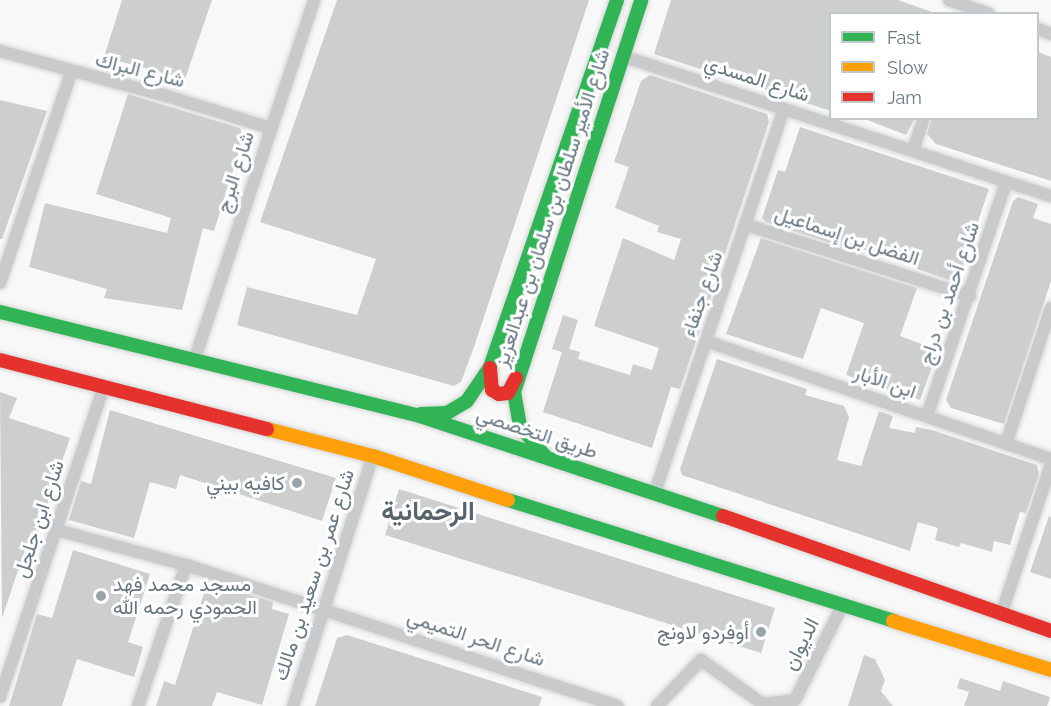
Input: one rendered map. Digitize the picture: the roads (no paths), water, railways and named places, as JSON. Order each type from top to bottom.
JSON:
[{"type":"main road","name":"شارع الأمير سلطان بن سلمان بن عبدالعزيز","points":[[417,415],[447,413],[467,401],[490,367],[617,0]]},
{"type":"main road","name":"شارع الأمير سلطان بن سلمان بن عبدالعزيز","points":[[545,456],[520,426],[514,392],[641,0]]},
{"type":"main road","name":"طريق التخصصي","points":[[0,312],[195,358],[417,415],[655,492],[1051,631]]},
{"type":"main road","points":[[0,360],[373,456],[842,606],[1051,670]]},
{"type":"main road","points":[[490,367],[492,390],[499,394],[508,393],[518,374]]},
{"type":"street","name":"شارع البرج","points":[[195,358],[314,0]]},
{"type":"street","points":[[949,0],[961,9],[978,12]]},
{"type":"street","name":"شارع البراك","points":[[0,51],[71,73],[170,97],[270,129]]},
{"type":"street","name":"شارع المسدي","points":[[622,56],[1051,196]]},
{"type":"street","points":[[0,283],[71,73]]},
{"type":"street","name":"شارع جنفاء","points":[[655,492],[747,225],[784,109]]},
{"type":"street","points":[[913,150],[923,120]]},
{"type":"street","name":"شارع أحمد بن دراج","points":[[927,416],[970,296],[1006,183]]},
{"type":"street","name":"الفضل بن إسماعيل","points":[[747,225],[970,296]]},
{"type":"street","points":[[1006,444],[1050,315]]},
{"type":"street","name":"ابن الأبار","points":[[706,341],[1051,459]]},
{"type":"street","name":"شارع ابن جلجل","points":[[0,697],[104,387]]},
{"type":"street","name":"شارع عمر بن سعيد بن مالك","points":[[293,706],[322,608],[373,456]]},
{"type":"street","points":[[1000,615],[1051,465]]},
{"type":"street","name":"شارع الحر التميمي","points":[[57,530],[186,565],[618,706]]},
{"type":"street","points":[[138,706],[186,565]]},
{"type":"street","name":"الديوان","points":[[798,703],[842,606]]},
{"type":"street","points":[[657,706],[701,660],[762,704],[798,703]]},
{"type":"place","name":"كافيه بيني","points":[[297,483]]},
{"type":"place","name":"مسجد محمد فهد الحمودي رحمه الله","points":[[101,596]]},
{"type":"place","name":"أوفردو لاونج","points":[[761,632]]},
{"type":"district","name":"الرحمانية","points":[[428,512]]}]
